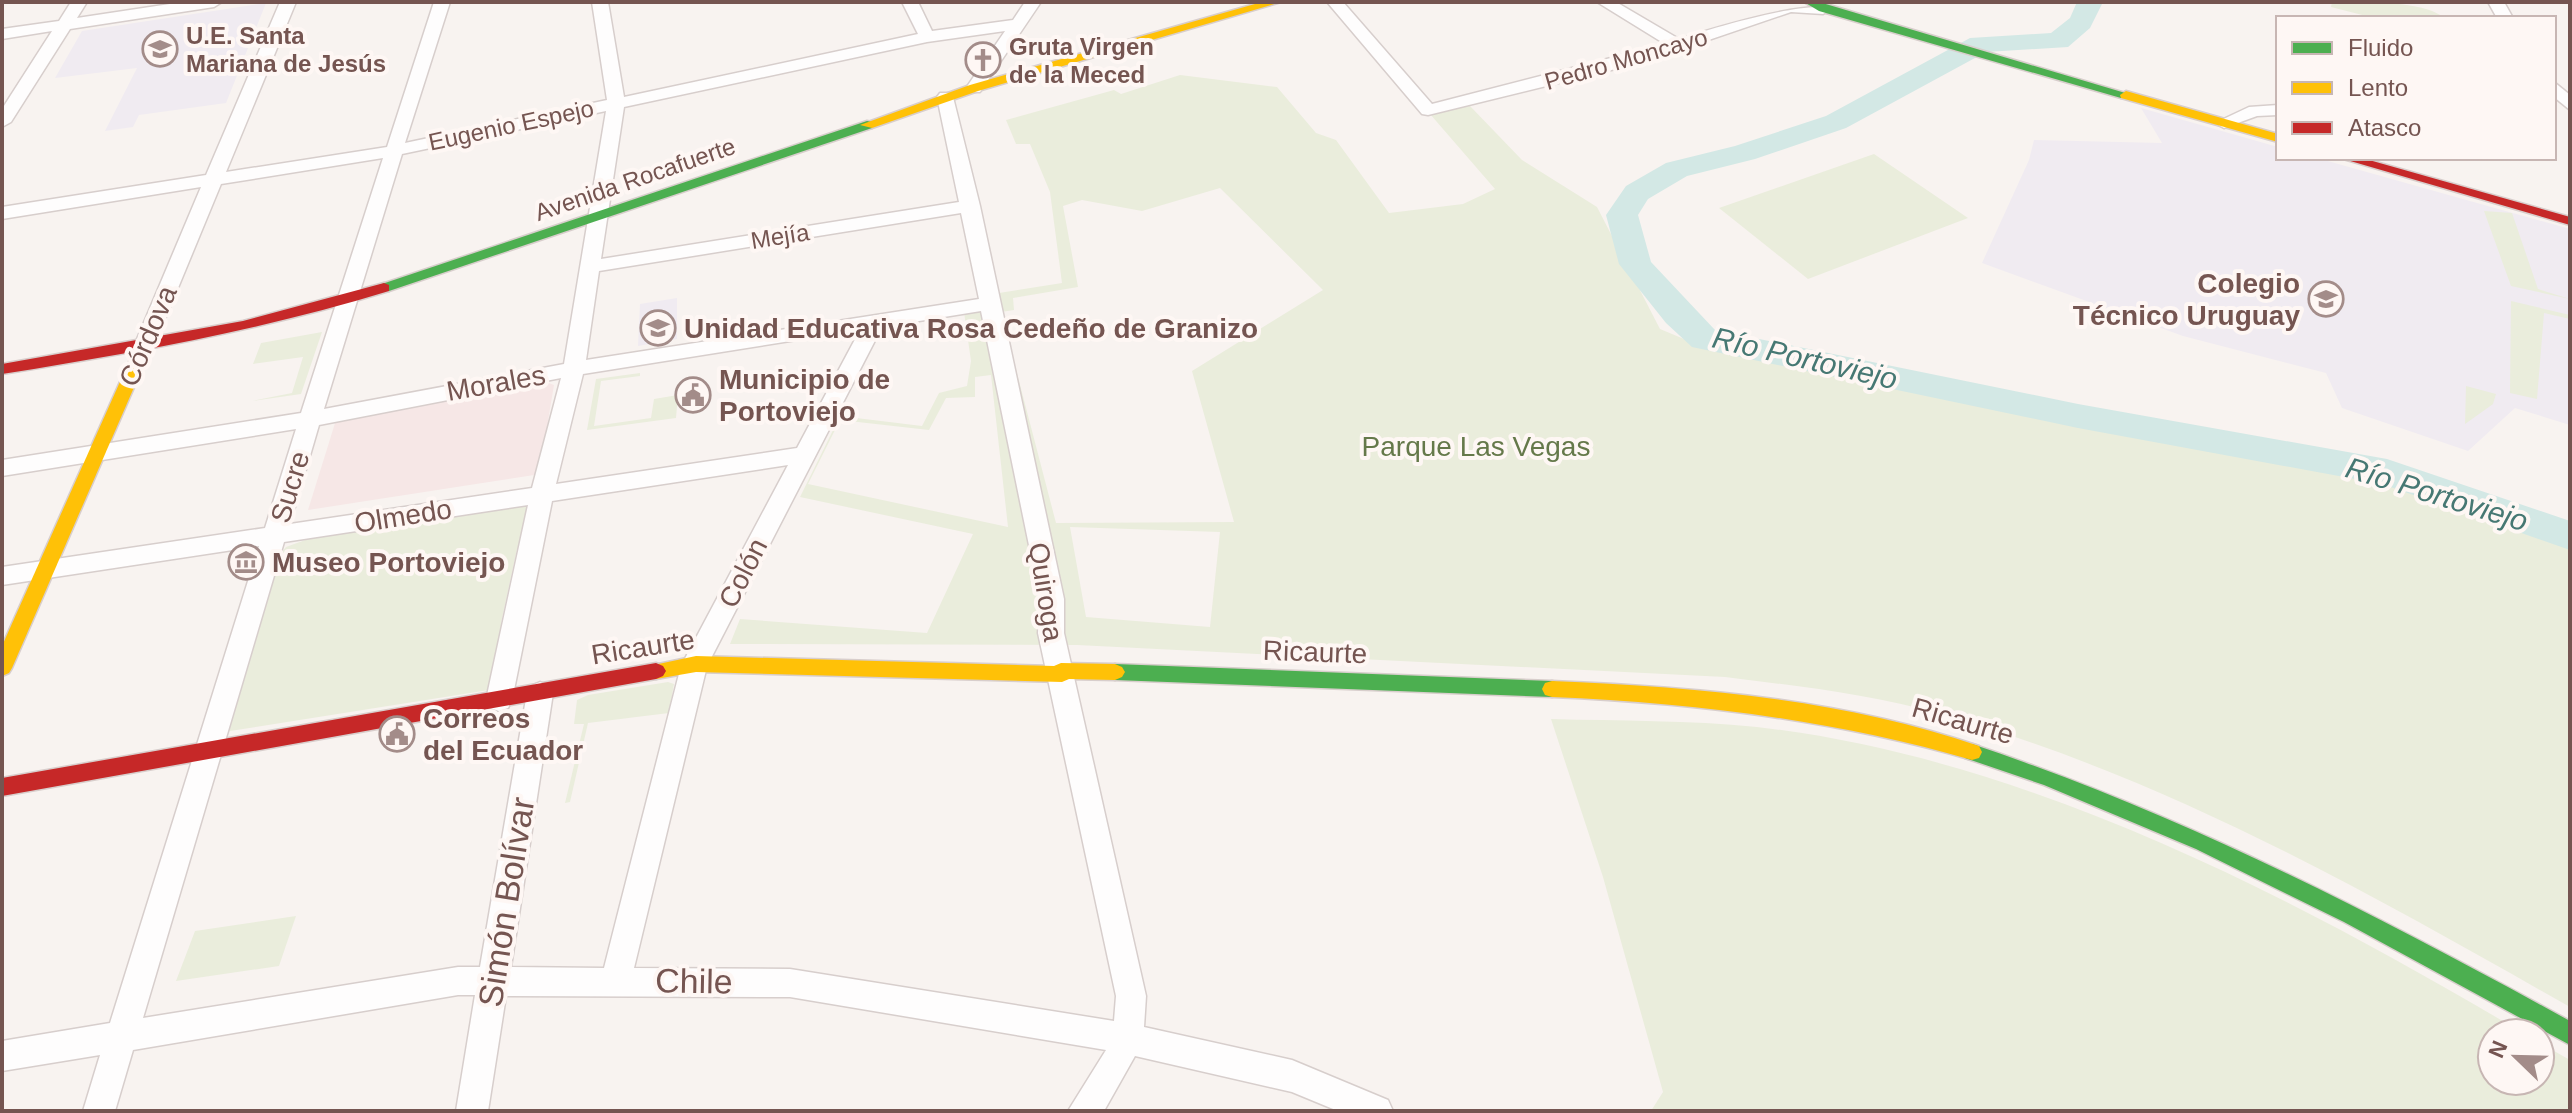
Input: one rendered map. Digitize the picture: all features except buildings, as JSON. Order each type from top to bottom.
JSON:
[{"type":"street","points":[[2,122],[79,2]]},
{"type":"street","points":[[2,34],[214,2]]},
{"type":"street","name":"Córdova","points":[[2,668],[144,346],[288,2]]},
{"type":"street","name":"Sucre","points":[[99,1111],[346,300],[442,2]]},
{"type":"street","points":[[499,700],[542,494],[574,369],[616,103],[600,2]]},
{"type":"street","points":[[910,2],[927,37]]},
{"type":"street","points":[[974,88],[1033,2]]},
{"type":"street","name":"Avenida Rocafuerte","points":[[2,369],[144,346],[346,300],[599,218],[974,88],[1275,2]]},
{"type":"street","name":"Pedro Moncayo","points":[[1335,2],[1428,110],[1560,80],[1679,46],[1790,7],[1816,6]]},
{"type":"street","points":[[1605,2],[1679,46]]},
{"type":"street","points":[[1816,6],[2276,137]]},
{"type":"street","name":"Eugenio Espejo","points":[[2,213],[393,151],[927,37],[1018,24]]},
{"type":"street","name":"Quiroga","points":[[946,97],[1052,599],[1051,633],[1129,985],[1132,1009],[1128,1039]]},
{"type":"street","points":[[2224,123],[2255,111],[2276,110]]},
{"type":"street","points":[[2354,160],[2570,221]]},
{"type":"street","name":"Mejía","points":[[589,267],[971,206]]},
{"type":"street","name":"Morales","points":[[2,468],[310,419],[574,369],[991,303]]},
{"type":"street","name":"Colón","points":[[616,980],[695,665],[875,321]]},
{"type":"street","name":"Olmedo","points":[[2,576],[803,455]]},
{"type":"street","name":"Ricaurte","points":[[2,787],[695,665],[1061,673],[1684,695],[1767,704],[1904,732],[2030,769],[2187,832],[2329,900],[2570,1034]]},
{"type":"street","name":"Simón Bolívar","points":[[472,1111],[540,693]]},
{"type":"street","name":"Chile","points":[[2,1056],[441,984],[494,979],[813,984],[1128,1039],[1292,1076],[1377,1111]]},
{"type":"street","points":[[1084,1111],[1115,1068],[1128,1039]]},
{"type":"shaded area","name":"U.E. Santa Mariana de Jesús","points":[[266,3],[226,103],[139,115],[133,127],[105,131],[137,68],[55,78],[82,31]]},
{"type":"shaded area","name":"Colegio Técnico Uruguay","points":[[2141,108],[2276,146],[2276,160],[2324,160],[2570,229],[2570,425],[2515,408],[2468,451],[2342,408],[2326,373],[2183,336],[1982,263],[2029,160],[2034,140],[2162,143]]},
{"type":"shaded area","name":"Unidad Educativa Rosa Cedeño de Granizo","points":[[677,298],[677,339],[638,346],[640,304]]},
{"type":"shaded area","points":[[546,382],[554,385],[540,469],[534,475],[308,510],[336,420]]},
{"type":"green space","points":[[2332,2],[2376,2],[2408,5],[2442,16],[2366,16],[2331,7]]},
{"type":"green space","name":"Parque Las Vegas","points":[[1180,75],[1277,87],[1316,133],[1336,140],[1389,213],[1463,204],[1495,189],[1430,114],[1470,106],[1522,160],[1597,207],[1660,329],[1696,344],[1750,358],[1964,398],[2077,425],[2363,475],[2570,544],[2570,1007],[2341,880],[2185,804],[2024,740],[1887,701],[1725,677],[1077,645],[730,644],[740,619],[927,633],[973,534],[800,497],[840,416],[922,426],[939,393],[967,386],[971,361],[964,312],[1002,306],[999,293],[1062,283],[1050,192],[1030,144],[1016,144],[1006,120],[1114,90],[1121,94]],"holes":[[[1220,188],[1323,290],[1192,371],[1234,522],[1056,523],[1001,312],[1014,310],[1013,298],[1078,287],[1063,206],[1082,200],[1142,211]],[[991,375],[1008,527],[808,484],[840,420],[929,430],[946,398],[975,397],[975,377]],[[1070,527],[1220,532],[1210,627],[1086,617]]]},
{"type":"green space","points":[[1874,154],[1968,218],[1808,279],[1719,208]]},
{"type":"green space","points":[[2484,211],[2512,213],[2538,289],[2570,299],[2511,286]]},
{"type":"green space","points":[[2511,301],[2570,315],[2570,319],[2544,313],[2537,399],[2510,393]]},
{"type":"green space","points":[[322,332],[301,394],[252,401],[292,393],[303,357],[253,364],[261,343]]},
{"type":"green space","points":[[640,373],[640,376],[601,381],[594,426],[651,418],[654,399],[678,395],[676,418],[587,430],[596,379]]},
{"type":"green space","points":[[2466,386],[2496,394],[2493,404],[2465,424]]},
{"type":"green space","points":[[525,505],[529,508],[524,544],[517,549],[501,623],[507,626],[489,690],[230,731],[227,726],[280,554],[286,547],[308,539]]},
{"type":"green space","points":[[668,682],[674,684],[669,713],[588,723],[570,802],[565,803],[584,724],[574,724],[577,700],[588,695]]},
{"type":"green space","points":[[1551,719],[1757,727],[1858,743],[1959,769],[2058,801],[2155,840],[2251,884],[2344,932],[2495,1017],[2476,1017],[2476,1097],[2556,1097],[2556,1052],[2570,1060],[2570,1111],[1651,1111],[1663,1092],[1603,877]]},
{"type":"green space","points":[[296,916],[279,966],[176,981],[195,931]]},
{"type":"waterway","name":"Río Portoviejo","points":[[2090,2],[2081,22],[2058,41],[1980,44],[1836,122],[1744,153],[1677,169],[1637,193],[1622,215],[1635,264],[1678,315],[1704,339],[2078,416],[2387,472],[2570,536]]},
{"type":"traffic: fast","points":[[1810,2],[1823,9],[2126,95]]},
{"type":"traffic: fast","points":[[384,288],[867,125]]},
{"type":"traffic: fast","points":[[1115,672],[1552,689]]},
{"type":"traffic: fast","points":[[1972,752],[2050,779],[2203,842],[2352,915],[2570,1034]]},
{"type":"traffic: slow","points":[[867,125],[974,88],[1275,2]]},
{"type":"traffic: slow","points":[[2126,95],[2276,137]]},
{"type":"traffic: slow","points":[[2,668],[144,346]]},
{"type":"traffic: slow","points":[[656,671],[696,664],[1062,674],[1061,671],[1115,672]]},
{"type":"traffic: slow","points":[[1552,689],[1659,695],[1764,706],[1868,725],[1972,752]]},
{"type":"traffic: jam","points":[[2354,160],[2570,221]]},
{"type":"traffic: jam","points":[[2,369],[243,326],[384,288]]},
{"type":"traffic: jam","points":[[2,787],[656,671]]},
{"type":"place","name":"U.E. Santa Mariana de Jesús","points":[[160,49]]},
{"type":"place","name":"Gruta Virgen de la Meced","points":[[983,60]]},
{"type":"place","name":"Colegio Técnico Uruguay","points":[[2326,299]]},
{"type":"place","name":"Unidad Educativa Rosa Cedeño de Granizo","points":[[658,328]]},
{"type":"place","name":"Municipio de Portoviejo","points":[[693,395]]},
{"type":"place","name":"Museo Portoviejo","points":[[246,562]]},
{"type":"place","name":"Correos del Ecuador","points":[[397,734]]}]
